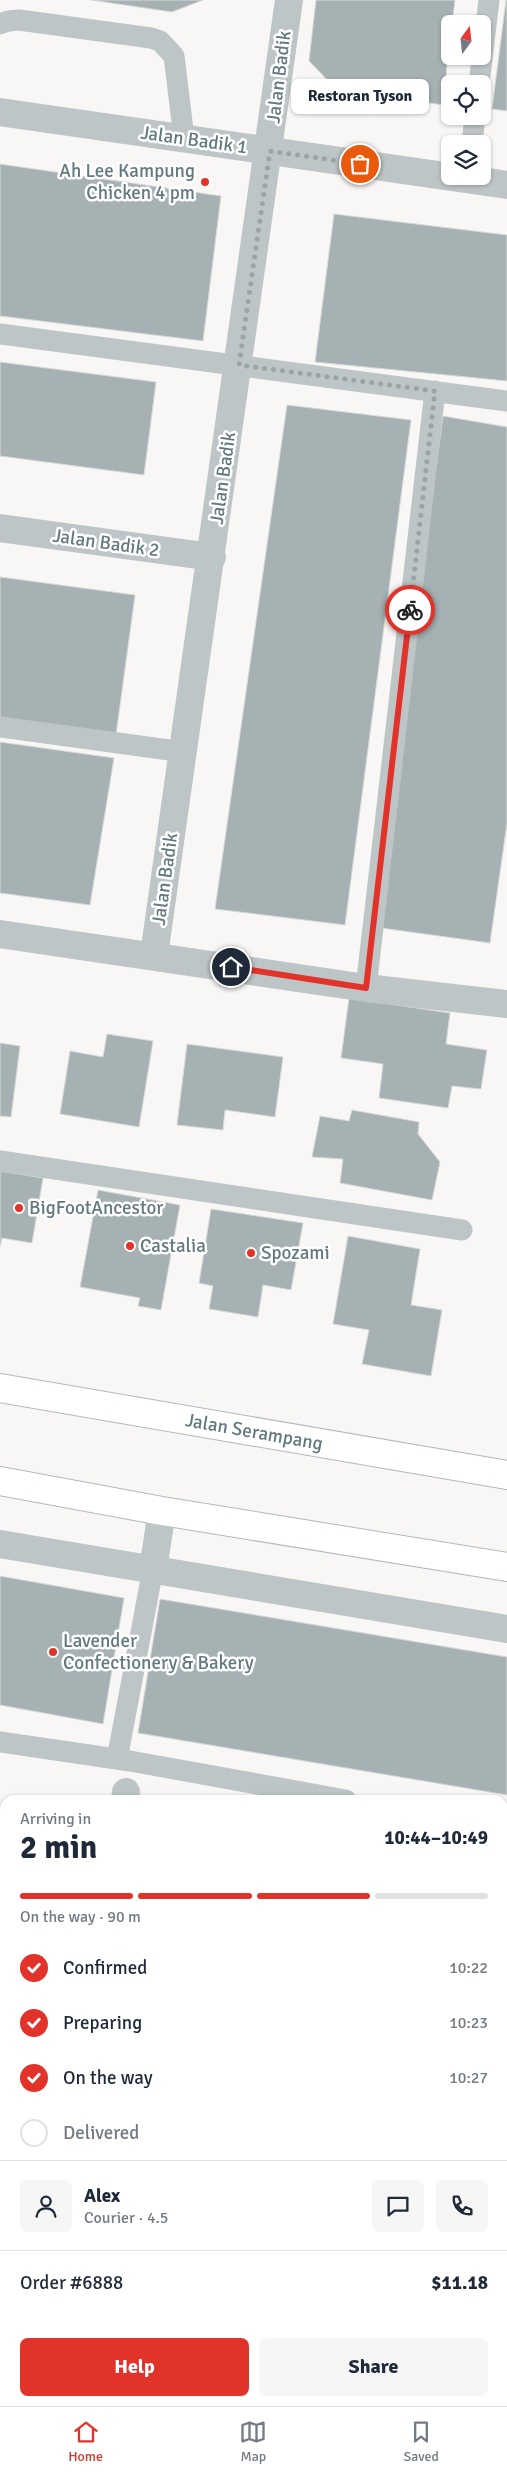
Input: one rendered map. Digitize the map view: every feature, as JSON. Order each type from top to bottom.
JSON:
[{"type":"main road","name":"Jalan Serampang","points":[[0,1388],[507,1475]]},
{"type":"main road","points":[[0,1481],[162,1511],[507,1567]]},
{"type":"street","name":"Jalan Badik","points":[[154,955],[290,0]]},
{"type":"street","name":"Jalan Badik 1","points":[[0,112],[441,174]]},
{"type":"street","name":"Jalan Badik 1","points":[[491,182],[507,185]]},
{"type":"street","name":"Jalan Badik 2","points":[[0,528],[212,557]]},
{"type":"street","points":[[0,934],[154,955],[366,988],[507,1004]]},
{"type":"street","points":[[153,1570],[162,1511]]},
{"type":"street","points":[[0,1544],[507,1629]]},
{"type":"lane","points":[[480,75],[489,0]]},
{"type":"lane","points":[[0,24],[19,20],[151,38],[160,42],[174,56],[184,138]]},
{"type":"lane","points":[[0,334],[507,401]]},
{"type":"lane","points":[[366,988],[435,391]]},
{"type":"lane","points":[[0,727],[184,752]]},
{"type":"lane","points":[[0,1161],[462,1230]]},
{"type":"lane","points":[[117,1759],[153,1570]]},
{"type":"lane","points":[[0,1742],[117,1759],[318,1795]]},
{"type":"building","points":[[91,0],[203,0],[172,12]]},
{"type":"building","points":[[316,0],[455,0],[453,15],[441,15],[441,65],[447,65],[446,75],[441,75],[441,105],[337,90],[309,61]]},
{"type":"building","points":[[507,0],[507,111],[492,109]]},
{"type":"building","points":[[0,164],[221,196],[203,341],[0,316]]},
{"type":"building","points":[[334,214],[507,235],[507,381],[315,362]]},
{"type":"building","points":[[0,362],[156,382],[144,475],[0,456]]},
{"type":"building","points":[[287,405],[411,420],[345,925],[215,909]]},
{"type":"building","points":[[443,416],[507,427],[507,823],[490,943],[374,927]]},
{"type":"building","points":[[0,577],[135,595],[116,735],[0,718]]},
{"type":"building","points":[[0,742],[114,758],[90,905],[0,893]]},
{"type":"building","points":[[349,998],[450,1013],[446,1044],[487,1050],[481,1089],[452,1086],[448,1108],[379,1098],[383,1064],[341,1058]]},
{"type":"building","points":[[107,1034],[153,1041],[139,1127],[60,1114],[70,1051],[103,1057]]},
{"type":"building","points":[[0,1043],[20,1046],[11,1117],[0,1116]]},
{"type":"building","points":[[187,1044],[283,1057],[275,1117],[225,1110],[223,1130],[177,1125]]},
{"type":"building","points":[[352,1110],[419,1122],[418,1134],[440,1162],[432,1200],[340,1183],[343,1159],[312,1157],[320,1116],[349,1121]]},
{"type":"building","name":"BigFootAncestor","points":[[0,1171],[43,1178],[32,1243],[2,1238],[0,1247]]},
{"type":"building","name":"Castalia","points":[[98,1190],[180,1205],[161,1310],[138,1306],[140,1298],[80,1287]]},
{"type":"building","name":"Spozami","points":[[211,1209],[303,1223],[291,1290],[263,1285],[258,1317],[209,1309],[213,1286],[199,1283]]},
{"type":"building","points":[[348,1236],[420,1249],[411,1305],[442,1310],[431,1376],[362,1364],[369,1330],[333,1324]]},
{"type":"building","points":[[0,1576],[124,1598],[103,1724],[0,1705]]},
{"type":"building","points":[[160,1599],[507,1657],[507,1795],[138,1733]]},
{"type":"way so far","points":[[360,164],[270,151],[239,365],[435,391],[410,610]]},
{"type":"place","name":"Restoran Tyson","points":[[360,164]]},
{"type":"place","name":"Ah Lee Kampung Chicken 4 pm","points":[[205,182]]},
{"type":"place","name":"BigFootAncestor","points":[[19,1208]]},
{"type":"place","name":"Castalia","points":[[130,1246]]},
{"type":"place","name":"Spozami","points":[[251,1253]]},
{"type":"place","name":"Lavender Confectionery & Bakery","points":[[53,1652]]},
{"type":"route","points":[[231,967],[366,988],[410,610]]}]
